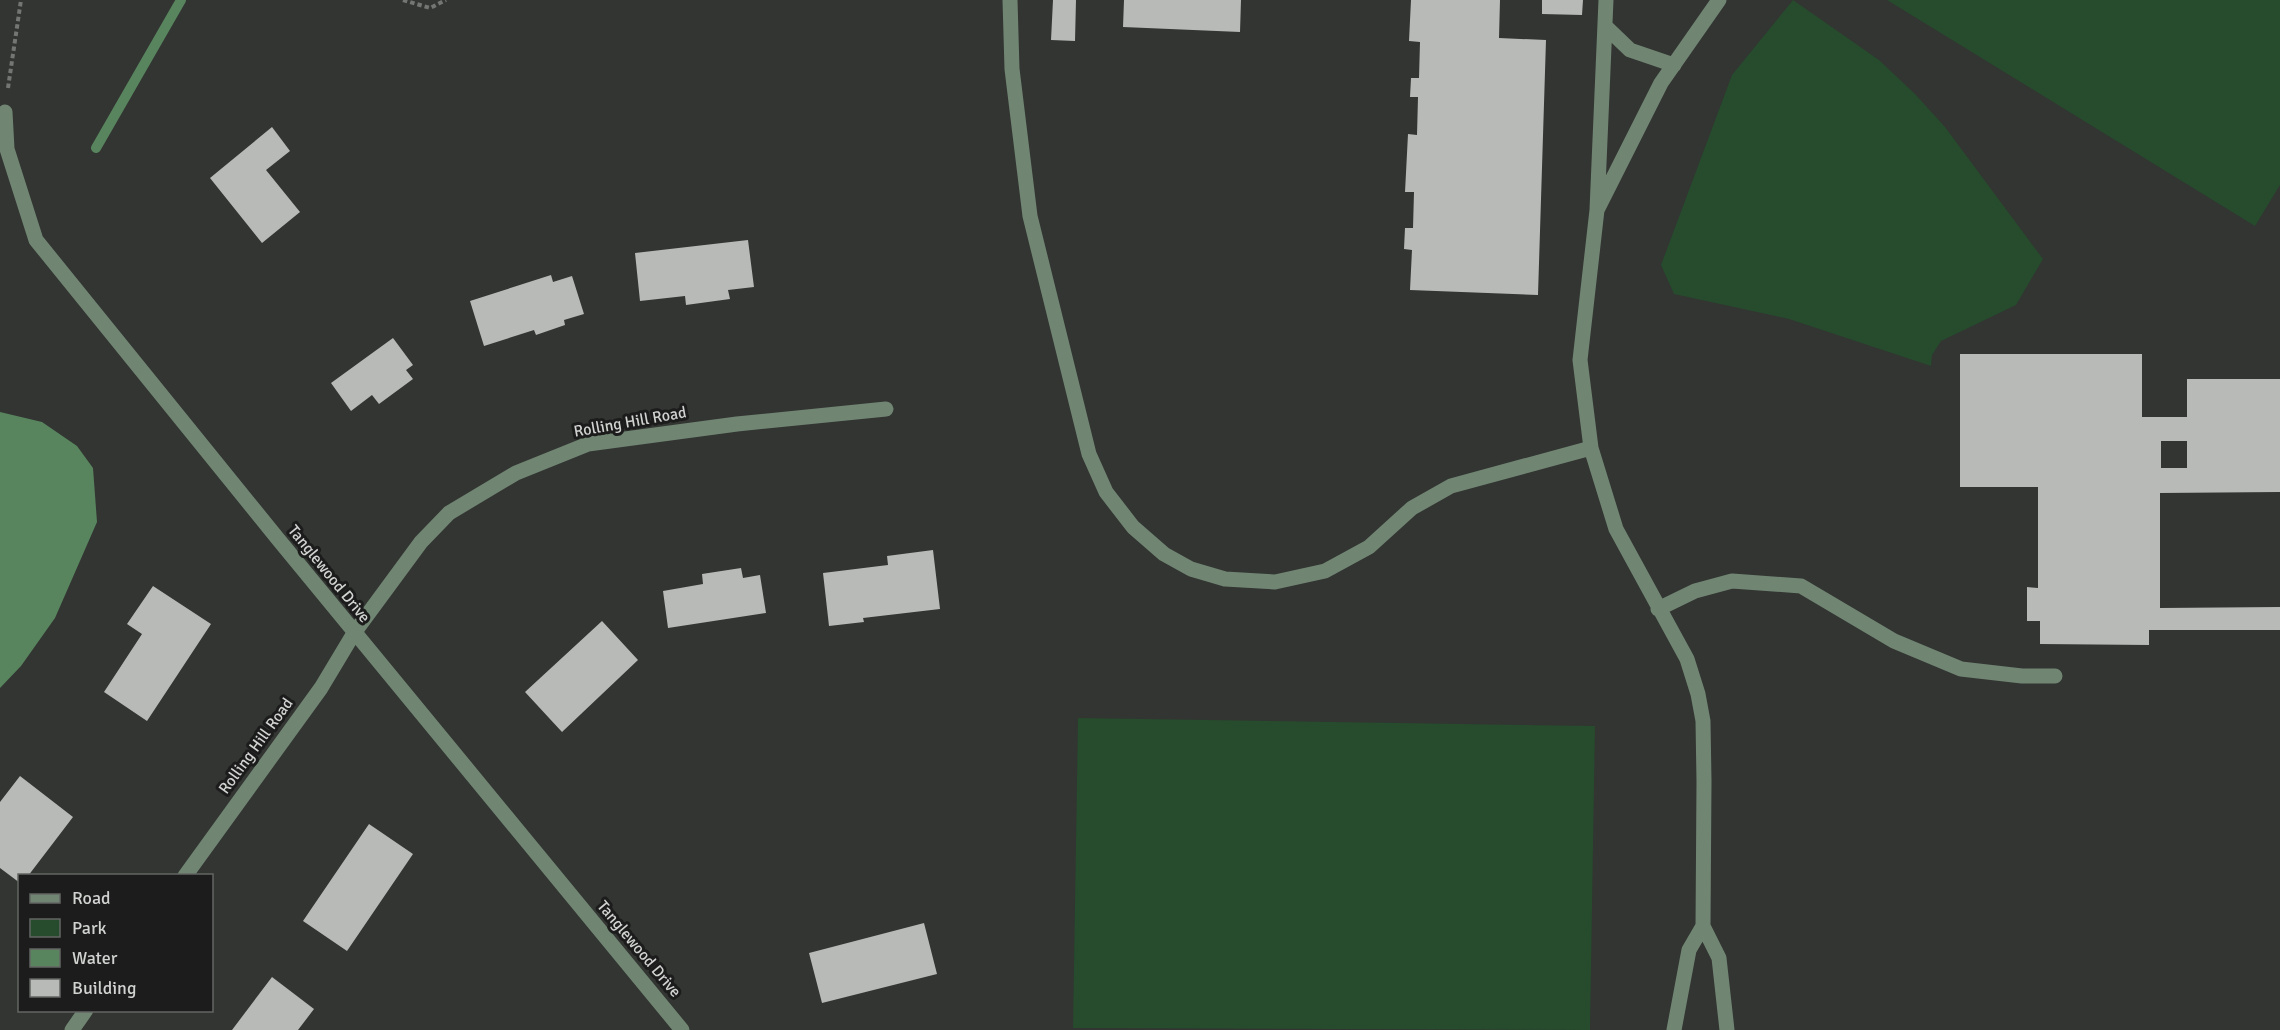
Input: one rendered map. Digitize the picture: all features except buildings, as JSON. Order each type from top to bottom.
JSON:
[{"type":"street","points":[[1010,0],[1012,69],[1030,216],[1089,454],[1113,501],[1133,527],[1164,554],[1191,569],[1225,579],[1275,582],[1325,572],[1369,547],[1412,508],[1451,486],[1591,448]]},
{"type":"street","points":[[1606,0],[1597,210],[1580,360],[1591,448],[1616,529],[1687,659],[1698,694],[1703,721],[1703,926],[1719,958],[1727,1030]]},
{"type":"street","points":[[1597,210],[1661,84],[1719,0]]},
{"type":"street","points":[[1605,26],[1630,50],[1674,65]]},
{"type":"street","name":"Tanglewood Drive","points":[[5,112],[7,149],[36,240],[354,633],[682,1030]]},
{"type":"street","name":"Rolling Hill Road","points":[[185,874],[321,688],[354,633],[421,542],[449,513],[506,479],[588,444],[737,423],[886,409]]},
{"type":"street","points":[[1658,609],[1695,591],[1732,581],[1801,586],[1894,641],[1961,669],[2022,676],[2055,676]]},
{"type":"street","points":[[1674,1030],[1689,950],[1703,926]]},
{"type":"street","points":[[72,1030],[85,1012]]},
{"type":"path","points":[[5,112],[21,0]]},
{"type":"path","points":[[403,0],[430,8],[446,0]]},
{"type":"green space","points":[[1793,0],[1879,60],[1915,94],[1945,127],[2043,259],[2016,305],[1941,341],[1932,355],[1931,366],[1789,319],[1674,294],[1661,265],[1732,75]]},
{"type":"green space","points":[[1887,0],[2280,0],[2280,185],[2255,226]]},
{"type":"green space","points":[[1078,718],[1595,726],[1590,1030],[1073,1028]]},
{"type":"water","points":[[0,412],[42,422],[77,446],[93,468],[97,522],[55,618],[21,666],[0,688]]},
{"type":"waterway","points":[[96,148],[181,0]]}]
